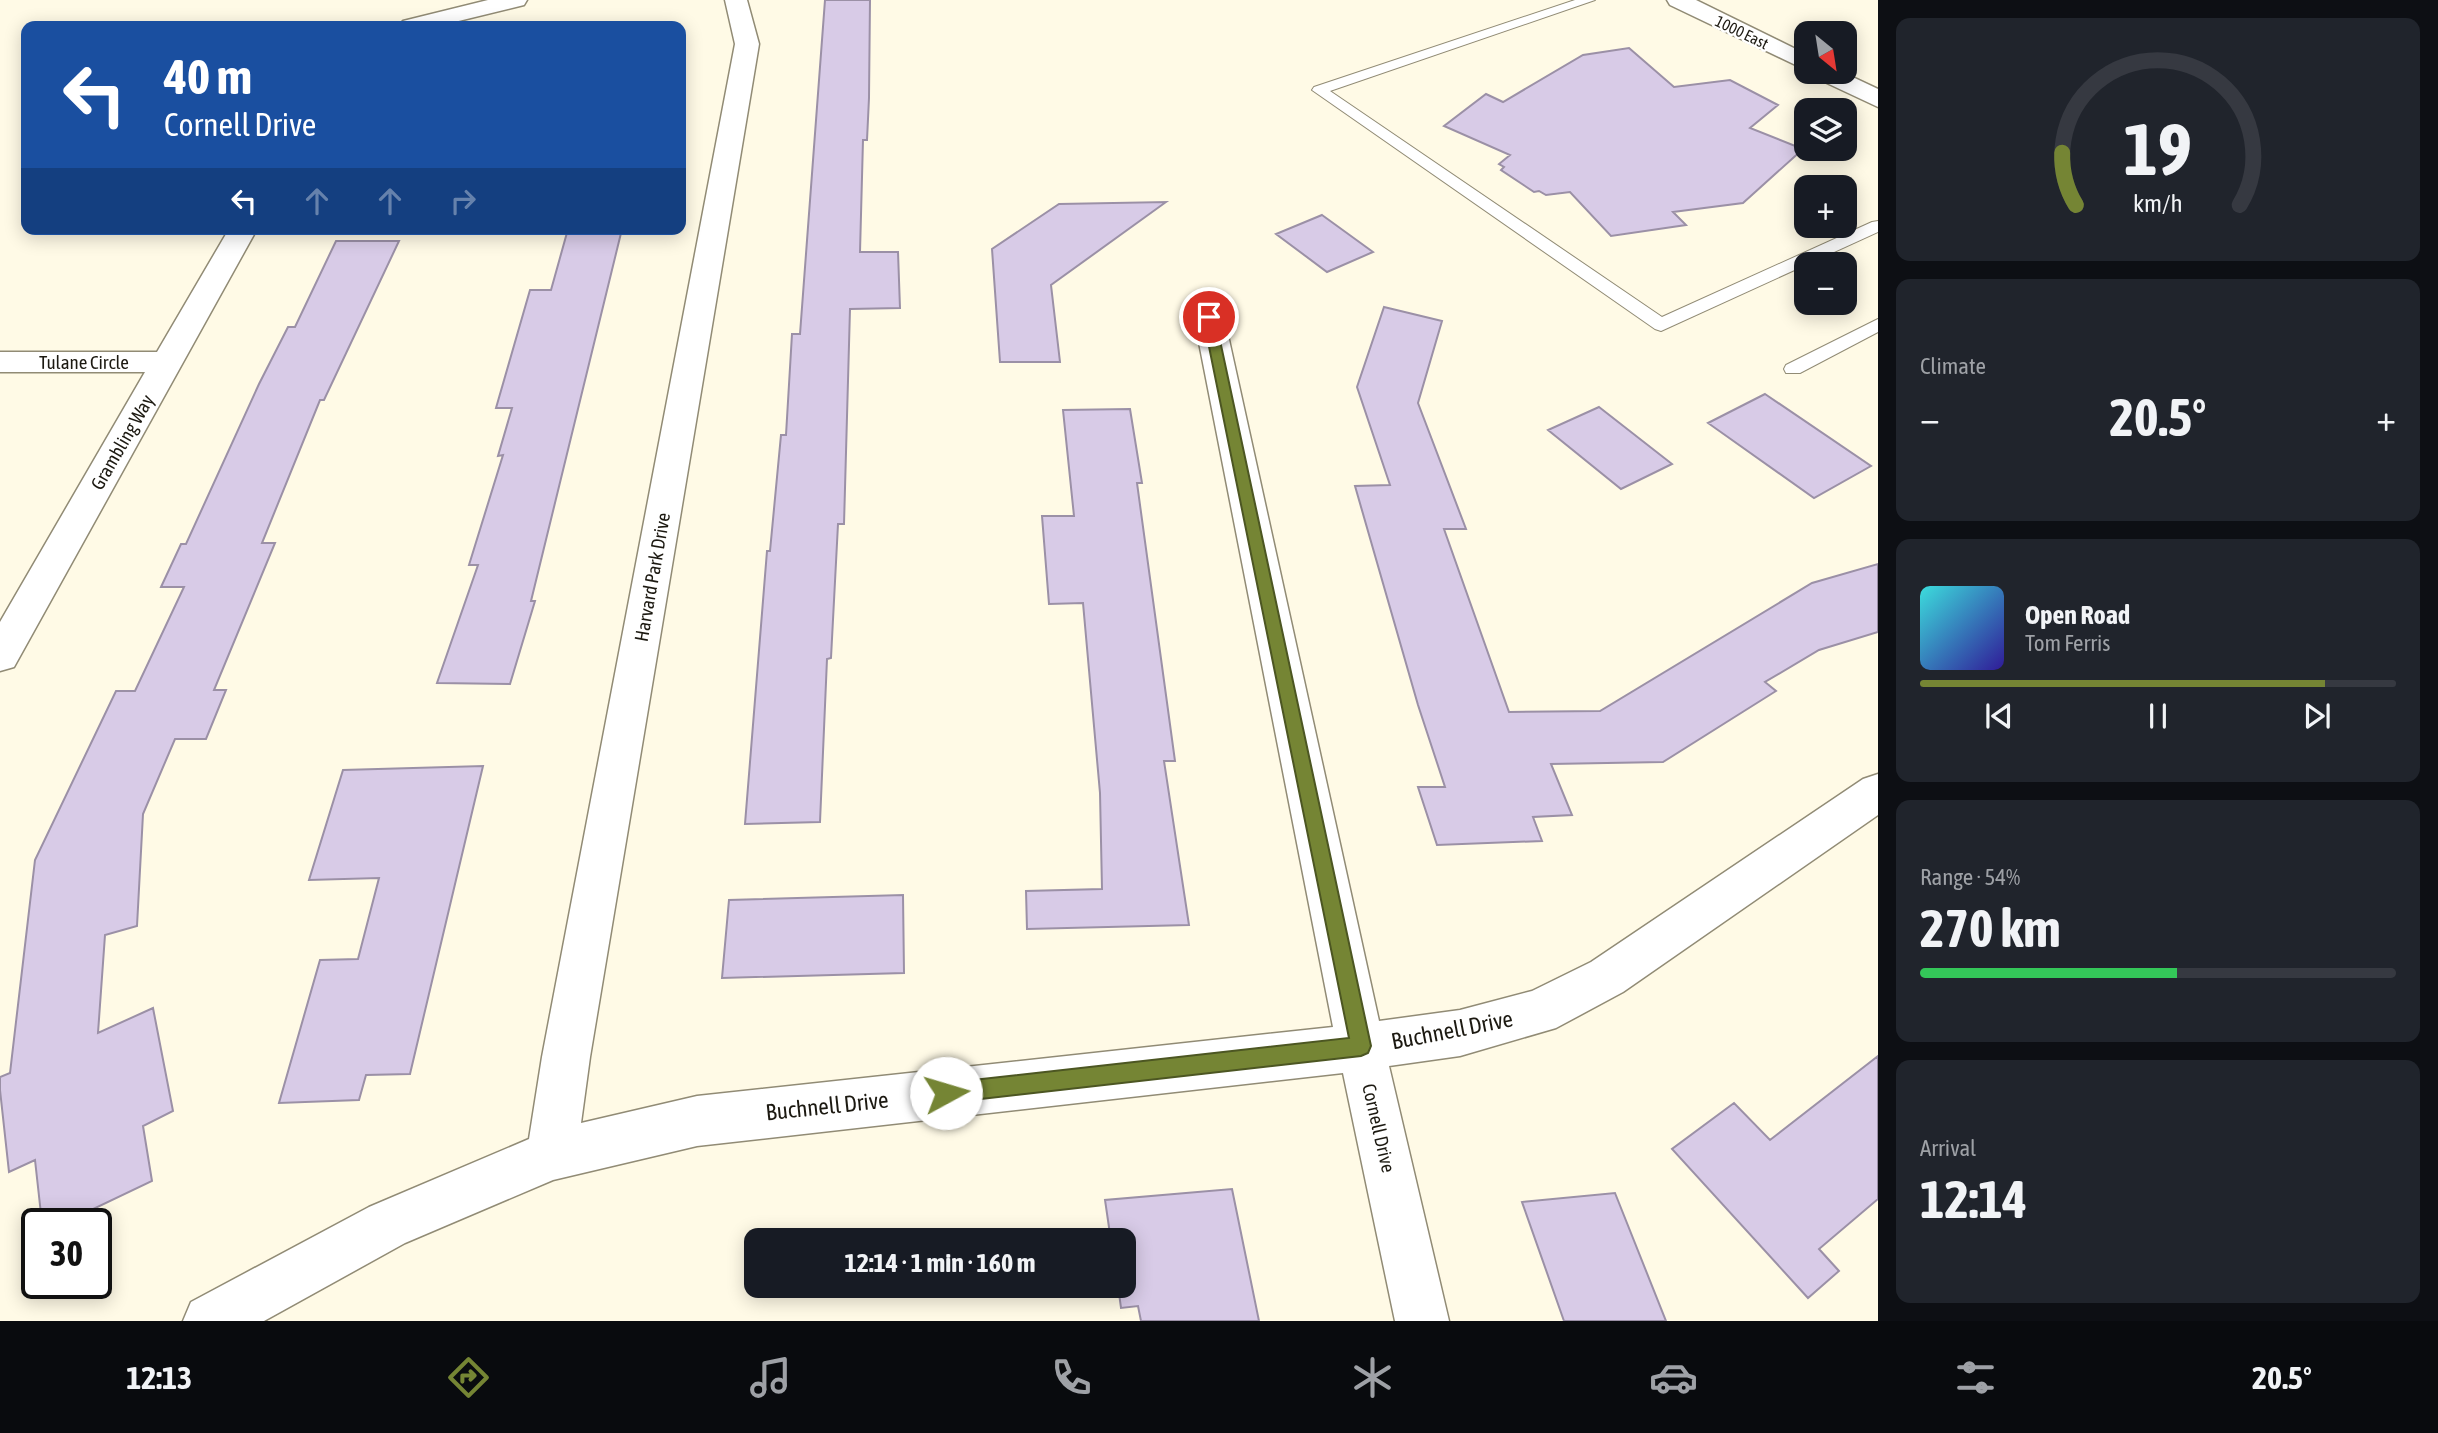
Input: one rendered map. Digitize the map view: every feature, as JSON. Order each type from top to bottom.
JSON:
[{"type":"street","points":[[431,21],[516,0]]},
{"type":"street","name":"Harvard Park Drive","points":[[552,1155],[566,1057],[747,44],[736,0]]},
{"type":"street","name":"1000 East","points":[[1678,0],[1794,57]]},
{"type":"street","points":[[1847,84],[1878,99]]},
{"type":"street","name":"Grambling Way","points":[[0,656],[240,235]]},
{"type":"street","name":"Cornell Drive","points":[[1209,317],[1361,1046],[1422,1321]]},
{"type":"street","name":"Tulane Circle","points":[[0,362],[167,362]]},
{"type":"street","name":"Buchnell Drive","points":[[210,1321],[387,1225],[552,1155],[697,1121],[1361,1046],[1460,1033],[1539,1012],[1607,977],[1878,792]]},
{"type":"lane","points":[[1588,0],[1318,90],[1661,325],[1878,226]]},
{"type":"lane","points":[[1793,369],[1878,325]]},
{"type":"building","points":[[825,0],[870,0],[869,98],[867,140],[863,140],[860,252],[898,252],[900,308],[850,309],[844,524],[838,524],[831,658],[827,659],[820,822],[745,824],[767,551],[770,551],[781,435],[786,435],[792,334],[800,334]]},
{"type":"building","points":[[1629,48],[1674,87],[1730,80],[1778,105],[1750,128],[1794,145],[1794,157],[1743,203],[1673,212],[1686,225],[1611,236],[1570,192],[1546,195],[1539,191],[1534,192],[1501,170],[1504,167],[1499,164],[1510,155],[1444,126],[1486,94],[1503,102],[1583,55]]},
{"type":"building","points":[[1166,202],[1051,285],[1060,362],[1000,362],[992,249],[1059,204]]},
{"type":"building","points":[[1322,215],[1373,252],[1327,272],[1276,234]]},
{"type":"building","points":[[566,235],[621,235],[531,601],[535,601],[510,684],[437,683],[478,565],[469,565],[503,455],[498,456],[512,408],[496,408],[530,290],[551,290]]},
{"type":"building","points":[[336,241],[399,241],[324,400],[320,400],[262,543],[275,543],[214,690],[226,690],[206,739],[175,739],[143,814],[137,926],[105,935],[98,1033],[153,1008],[173,1111],[143,1126],[152,1181],[95,1208],[40,1208],[35,1160],[9,1172],[0,1090],[0,1077],[10,1073],[35,860],[116,691],[135,691],[184,587],[161,587],[181,544],[186,544],[288,327],[295,327]]},
{"type":"building","points":[[1384,307],[1442,321],[1418,403],[1466,529],[1444,529],[1509,712],[1600,711],[1812,583],[1878,564],[1878,632],[1819,650],[1765,682],[1776,691],[1663,762],[1551,764],[1572,815],[1533,817],[1542,841],[1437,845],[1418,787],[1445,787],[1418,705],[1355,486],[1390,485],[1357,387]]},
{"type":"building","points":[[1765,394],[1871,466],[1814,498],[1708,423]]},
{"type":"building","points":[[1599,407],[1672,464],[1621,489],[1548,430]]},
{"type":"building","points":[[1130,409],[1142,483],[1137,483],[1175,761],[1164,761],[1189,925],[1027,929],[1026,891],[1102,889],[1100,793],[1083,603],[1049,604],[1042,516],[1074,516],[1063,410]]},
{"type":"building","points":[[483,766],[410,1074],[366,1075],[359,1100],[279,1103],[320,960],[358,959],[379,878],[309,880],[343,770]]},
{"type":"building","points":[[903,895],[904,973],[722,978],[729,900]]},
{"type":"building","points":[[1878,1056],[1878,1199],[1819,1249],[1839,1271],[1808,1298],[1672,1149],[1734,1103],[1770,1140]]},
{"type":"building","points":[[1232,1189],[1259,1321],[1141,1321],[1138,1306],[1121,1308],[1120,1298],[1136,1298],[1136,1228],[1109,1228],[1105,1200]]},
{"type":"building","points":[[1615,1193],[1666,1321],[1564,1321],[1522,1202]]},
{"type":"route","points":[[946,1093],[1361,1046],[1209,317]]}]
